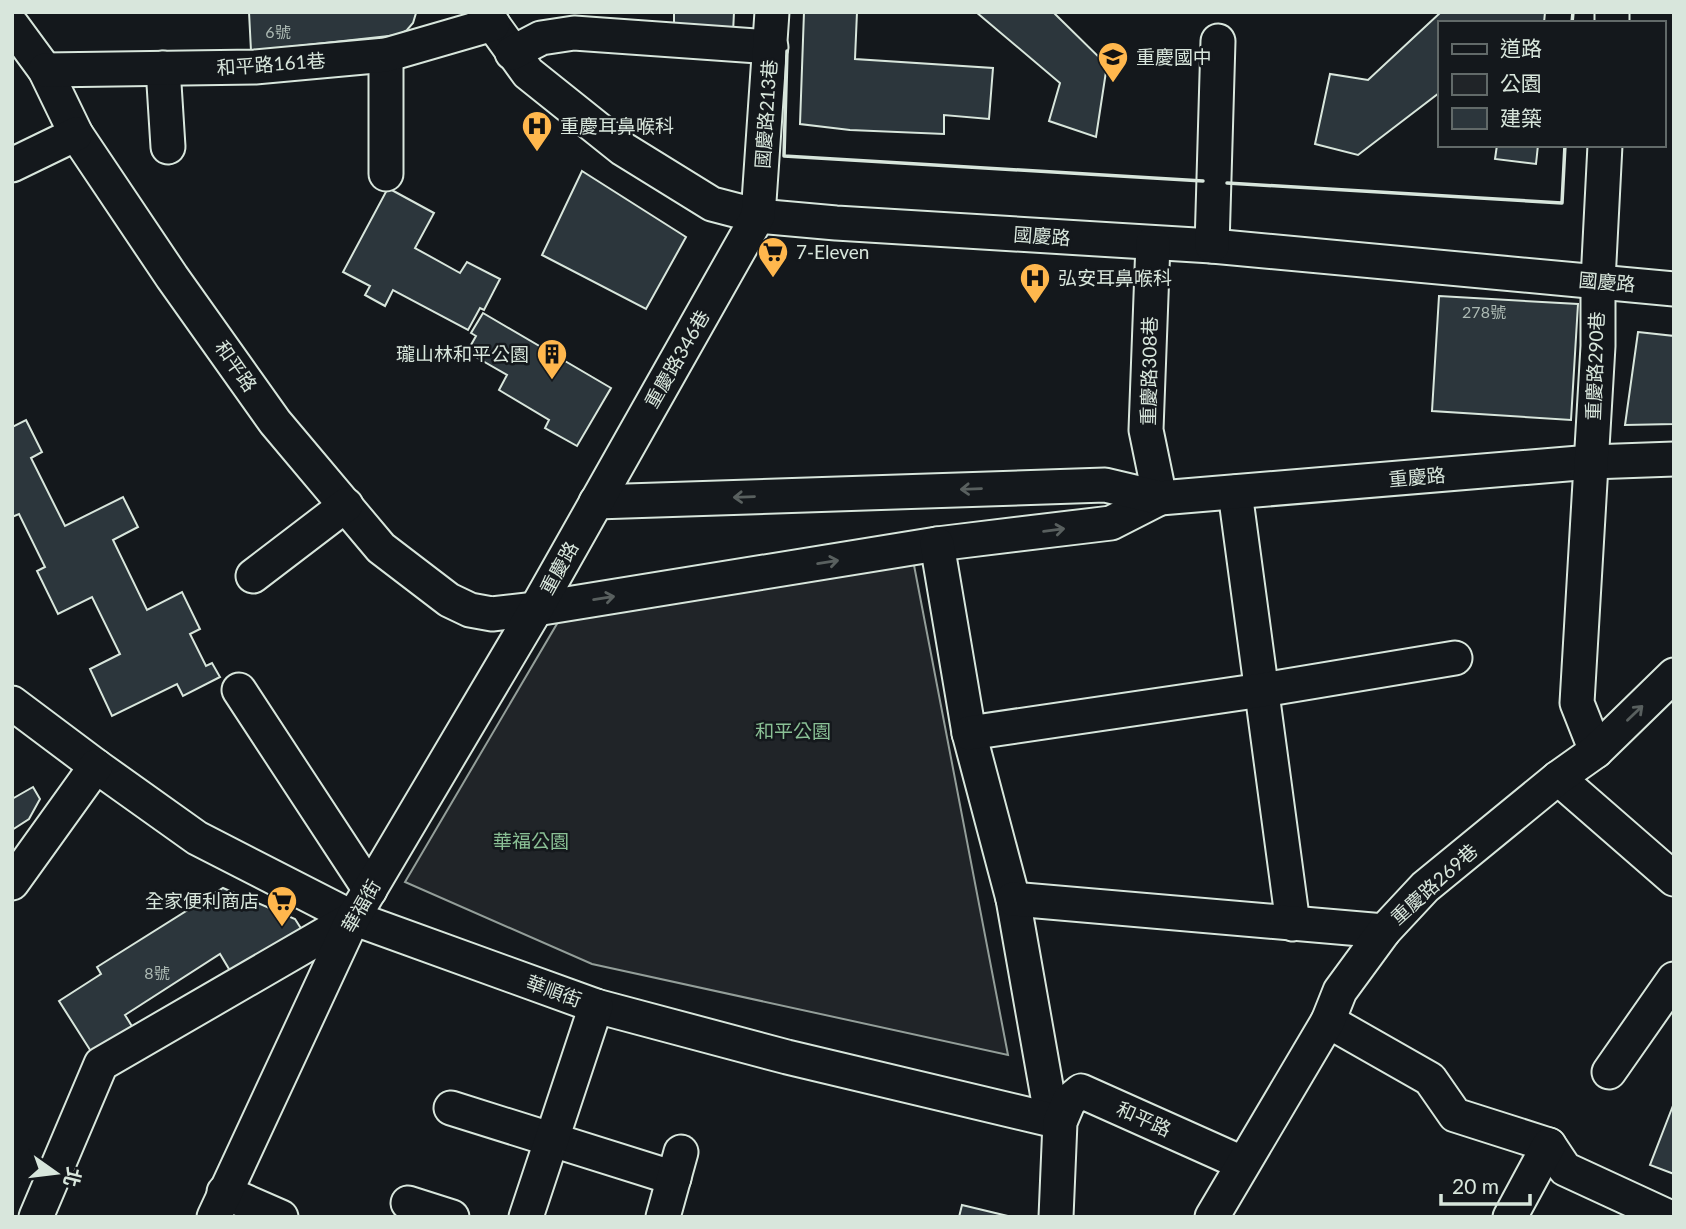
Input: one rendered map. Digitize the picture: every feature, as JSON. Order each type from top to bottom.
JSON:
[{"type":"street","name":"國慶路213巷","points":[[758,216],[772,12]]},
{"type":"street","name":"國慶路","points":[[489,18],[528,74],[622,149],[712,204],[758,216],[1212,246],[1674,289]]},
{"type":"street","name":"和平路161巷","points":[[45,69],[255,67],[386,55],[489,18]]},
{"type":"street","name":"和平路","points":[[12,25],[45,69],[76,134],[172,277],[275,422],[382,548],[449,600],[470,610],[492,614],[537,609]]},
{"type":"street","points":[[512,53],[541,38],[574,33],[771,47]]},
{"type":"street","points":[[1212,246],[1218,41]]},
{"type":"street","points":[[386,55],[386,174]]},
{"type":"street","points":[[163,68],[168,147]]},
{"type":"street","points":[[12,165],[76,134]]},
{"type":"street","name":"重慶路290巷","points":[[1596,751],[1577,703],[1598,346],[1598,281],[1605,147]]},
{"type":"street","name":"重慶路346巷","points":[[596,502],[758,216]]},
{"type":"street","name":"重慶路308巷","points":[[1153,243],[1146,430],[1160,498]]},
{"type":"street","name":"重慶路","points":[[537,609],[596,502],[1105,485],[1160,498],[1591,462],[1674,459]]},
{"type":"street","points":[[1235,492],[1293,924]]},
{"type":"street","name":"重慶路","points":[[537,609],[937,544],[1111,523],[1160,498]]},
{"type":"street","points":[[253,576],[346,505]]},
{"type":"street","points":[[937,544],[969,733],[1013,898],[1056,1121],[1056,1217]]},
{"type":"street","name":"華福街","points":[[219,1204],[361,904],[537,609]]},
{"type":"street","points":[[969,733],[1262,690],[1455,658]]},
{"type":"street","name":"重慶路269巷","points":[[1212,1217],[1328,1021],[1340,991],[1384,930],[1425,887],[1558,778],[1596,751],[1674,675]]},
{"type":"street","points":[[36,1217],[101,1064],[361,904],[239,690]]},
{"type":"street","name":"華順街","points":[[12,703],[197,838],[361,904],[596,1006],[787,1057],[1056,1121]]},
{"type":"street","points":[[12,883],[96,766]]},
{"type":"street","points":[[1558,778],[1674,879]]},
{"type":"street","points":[[1013,898],[1384,930]]},
{"type":"street","points":[[1609,1072],[1674,979]]},
{"type":"street","points":[[526,1217],[596,1006]]},
{"type":"street","points":[[1328,1021],[1430,1079],[1455,1115],[1549,1145],[1565,1169],[1669,1217]]},
{"type":"street","name":"和平路","points":[[1056,1121],[1069,1101],[1081,1091],[1242,1163]]},
{"type":"street","points":[[451,1108],[552,1139],[677,1165],[663,1217]]},
{"type":"street","points":[[1510,1217],[1549,1145]]},
{"type":"street","points":[[408,1203],[452,1217]]},
{"type":"street","points":[[219,1204],[281,1217]]},
{"type":"green space","name":"和平公園","points":[[913,560],[1008,1055],[592,964],[405,882],[561,617]]},
{"type":"building","points":[[249,12],[416,13],[413,23],[398,35],[251,51]]},
{"type":"building","points":[[674,12],[734,12],[733,33],[674,32]]},
{"type":"building","points":[[804,12],[857,12],[855,59],[993,68],[989,119],[944,115],[944,134],[850,130],[800,124]]},
{"type":"building","points":[[976,12],[1057,12],[1055,14],[1107,65],[1096,137],[1049,121],[1060,83]]},
{"type":"building","points":[[1441,12],[1545,12],[1544,21],[1438,21],[1438,94],[1358,155],[1315,144],[1330,74],[1368,80]]},
{"type":"building","points":[[1497,147],[1538,147],[1536,164],[1495,159]]},
{"type":"building","points":[[582,171],[686,237],[646,309],[542,255]]},
{"type":"building","points":[[388,188],[434,213],[415,248],[460,273],[467,262],[500,279],[484,310],[480,308],[468,330],[393,290],[385,306],[365,295],[370,286],[343,272]]},
{"type":"building","points":[[1439,296],[1578,304],[1571,420],[1432,411]]},
{"type":"building","name":"瓏山林和平公園","points":[[483,313],[611,388],[577,446],[545,428],[549,420],[499,390],[507,375],[467,352],[476,336],[471,333]]},
{"type":"building","points":[[1638,332],[1674,336],[1674,424],[1625,425]]},
{"type":"building","points":[[26,420],[42,452],[31,458],[65,526],[123,497],[138,527],[113,540],[147,610],[182,592],[200,629],[190,634],[206,666],[212,663],[220,677],[183,696],[177,684],[112,716],[90,669],[120,654],[92,597],[58,614],[37,571],[45,567],[19,514],[12,517],[12,427]]},
{"type":"building","points":[[33,787],[40,799],[29,819],[12,830],[12,799]]},
{"type":"building","points":[[223,888],[295,919],[302,930],[232,974],[220,954],[125,1015],[133,1028],[92,1053],[59,1001],[101,974],[97,967]]},
{"type":"building","points":[[1674,1103],[1674,1174],[1650,1165]]},
{"type":"building","points":[[962,1205],[1012,1217],[959,1217]]},
{"type":"wall","points":[[1572,21],[1573,12]]},
{"type":"wall","points":[[787,51],[784,156],[1203,181]]},
{"type":"wall","points":[[1227,183],[1562,203],[1565,147]]},
{"type":"place","name":"重慶國中","points":[[1113,84]]},
{"type":"place","name":"重慶耳鼻喉科","points":[[537,153]]},
{"type":"place","name":"7-Eleven","points":[[773,279]]},
{"type":"place","name":"弘安耳鼻喉科","points":[[1035,305]]},
{"type":"place","name":"瓏山林和平公園","points":[[552,381]]},
{"type":"place","name":"全家便利商店","points":[[282,928]]},
{"type":"park label","name":"華福公園","points":[[531,841]]}]
